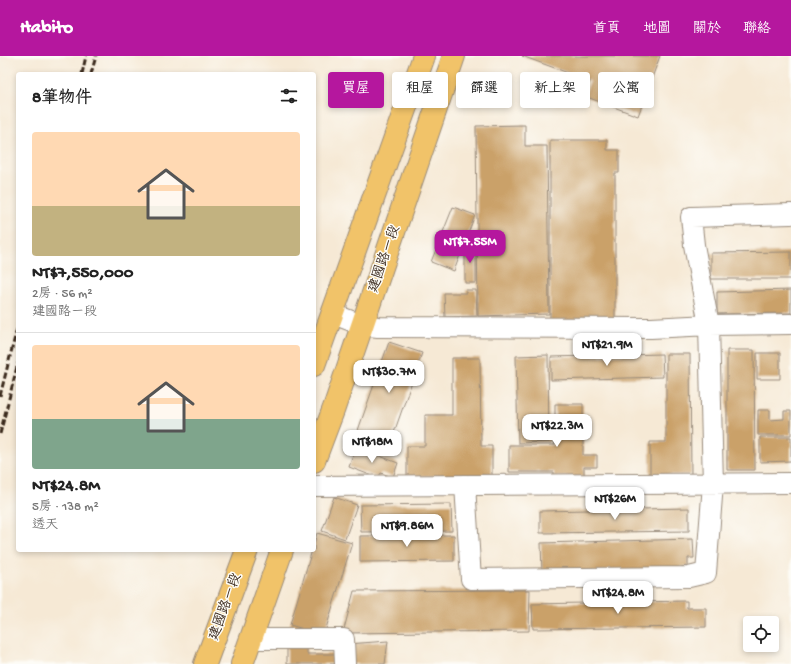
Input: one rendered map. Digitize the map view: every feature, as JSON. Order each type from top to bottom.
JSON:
[{"type":"main road","points":[[316,359],[424,56]]},
{"type":"main road","name":"建國路ㄧ段","points":[[316,455],[334,408],[454,56]]},
{"type":"main road","name":"建國路ㄧ段","points":[[205,664],[246,552]]},
{"type":"main road","points":[[242,664],[281,552]]},
{"type":"lane","points":[[465,485],[471,579],[689,576],[706,573],[713,484],[709,325],[694,245],[691,217],[791,214]]},
{"type":"lane","points":[[332,314],[362,325],[378,327],[651,328],[709,325],[791,324]]},
{"type":"lane","points":[[316,486],[791,483]]},
{"type":"lane","points":[[250,639],[344,639],[344,664]]},
{"type":"building","points":[[522,56],[660,56],[654,72],[598,72],[598,101],[590,98],[590,72],[566,72]]},
{"type":"building","points":[[616,108],[641,108],[638,116]]},
{"type":"building","points":[[525,125],[525,146],[547,146],[549,314],[478,316],[476,126]]},
{"type":"building","points":[[550,140],[607,140],[607,150],[619,150],[619,173],[615,173],[615,326],[550,326]]},
{"type":"building","points":[[453,207],[475,215],[454,271],[431,262]]},
{"type":"building","points":[[465,244],[476,244],[476,283],[465,283]]},
{"type":"building","points":[[791,252],[791,279],[711,279],[711,253]]},
{"type":"building","points":[[466,290],[476,290],[477,316],[445,317],[444,293],[466,293]]},
{"type":"building","points":[[791,290],[791,313],[717,314],[717,292]]},
{"type":"building","points":[[389,342],[422,353],[389,447],[356,436]]},
{"type":"building","points":[[727,350],[754,350],[755,470],[727,470]]},
{"type":"building","points":[[757,353],[780,353],[780,379],[757,379]]},
{"type":"building","points":[[662,354],[663,377],[551,380],[551,357]]},
{"type":"building","points":[[666,354],[690,354],[691,475],[650,475],[650,442],[666,442]]},
{"type":"building","points":[[548,355],[549,442],[518,443],[516,356]]},
{"type":"building","points":[[452,358],[480,358],[481,446],[492,446],[492,476],[407,476],[407,446],[425,446],[425,415],[452,415]]},
{"type":"building","points":[[555,404],[583,404],[583,455],[597,455],[597,467],[584,467],[584,477],[554,477],[554,472],[509,472],[509,445],[555,445]]},
{"type":"building","points":[[758,410],[770,410],[770,420],[784,419],[784,411],[791,411],[791,435],[758,435]]},
{"type":"building","points":[[760,437],[791,437],[791,461],[760,462]]},
{"type":"building","points":[[356,447],[398,463],[393,477],[381,473],[378,478],[349,467]]},
{"type":"building","points":[[334,497],[357,505],[345,539],[322,531]]},
{"type":"building","points":[[451,504],[452,531],[361,532],[360,505]]},
{"type":"building","points":[[689,508],[689,531],[540,533],[540,511]]},
{"type":"building","points":[[317,533],[352,543],[324,635],[290,625],[311,552],[316,552]]},
{"type":"building","points":[[454,535],[454,561],[360,562],[360,536]]},
{"type":"building","points":[[693,539],[694,558],[688,558],[688,566],[681,567],[681,574],[542,572],[541,543]]},
{"type":"building","points":[[530,590],[529,631],[343,633],[354,591]]},
{"type":"building","points":[[687,601],[687,608],[706,608],[706,627],[533,629],[532,604]]},
{"type":"building","points":[[388,641],[385,664],[348,664],[348,644]]},
{"type":"building","points":[[287,646],[307,646],[307,654],[337,654],[337,664],[287,664]]},
{"type":"railway","points":[[82,72],[86,56]]},
{"type":"railway","points":[[92,72],[96,56]]},
{"type":"railway","points":[[0,396],[16,333]]},
{"type":"railway","points":[[0,434],[16,371]]}]
